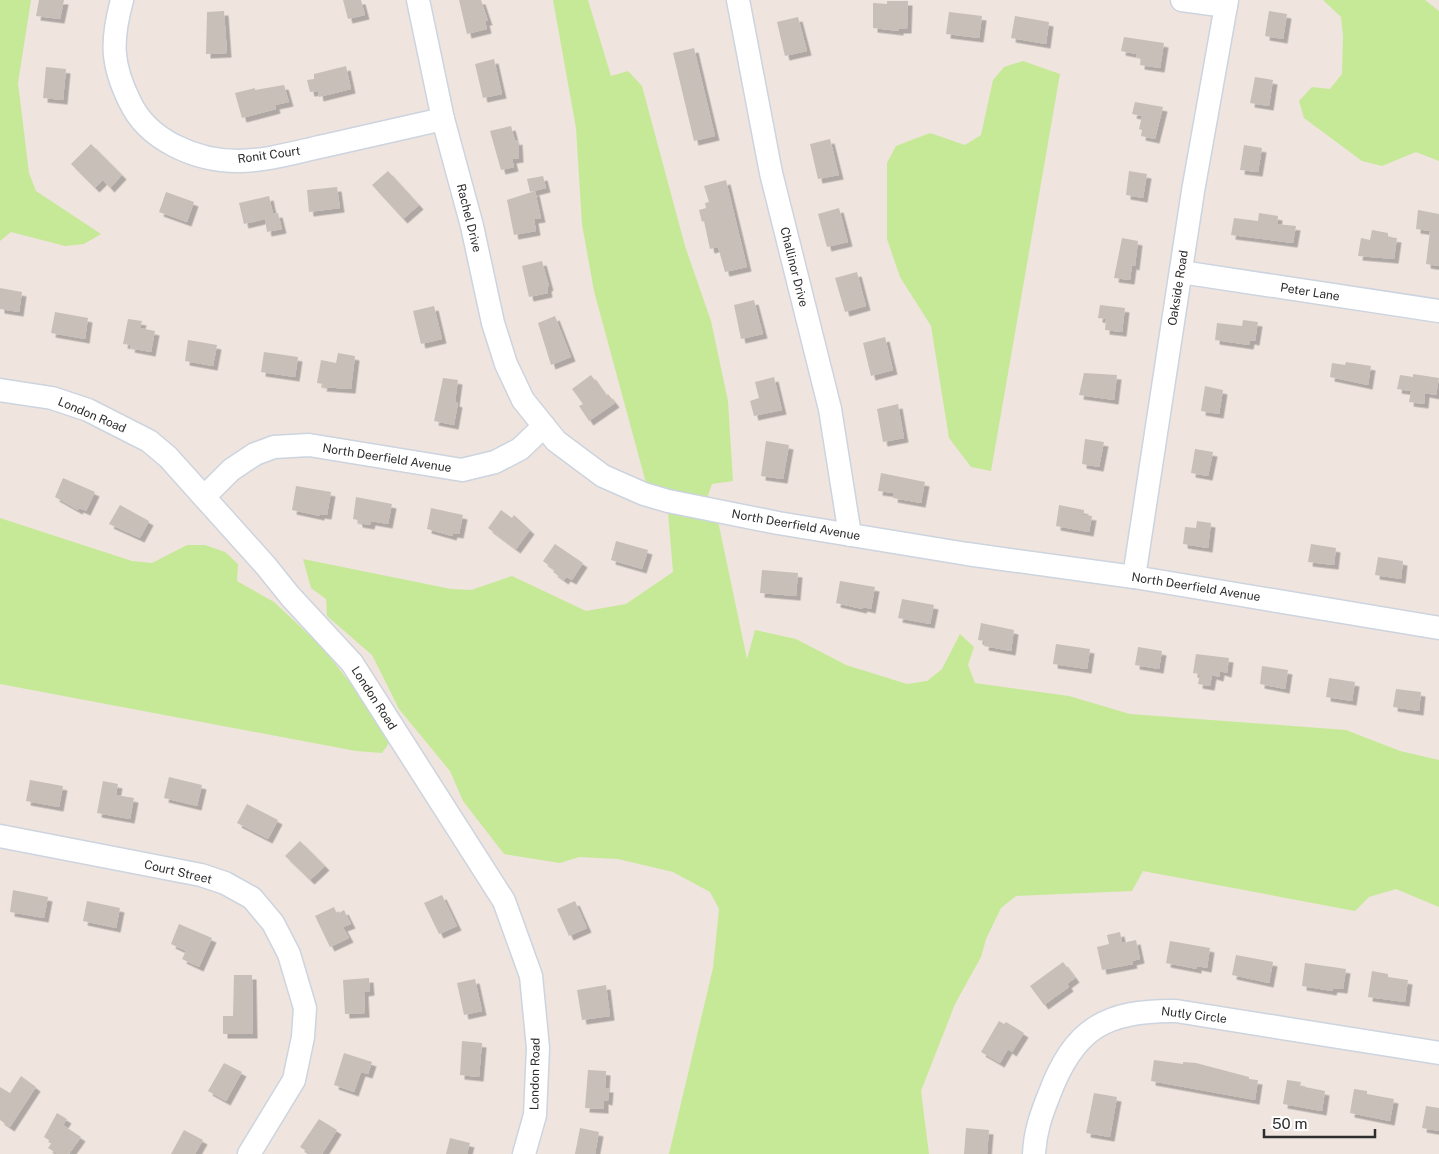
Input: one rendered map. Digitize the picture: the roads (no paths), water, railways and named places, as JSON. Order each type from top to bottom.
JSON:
[{"type":"street","name":"Ronit Court","points":[[122,0],[113,41],[119,81],[143,122],[161,139],[184,150],[225,160],[239,161],[277,156],[443,119]]},
{"type":"street","name":"Rachel Drive","points":[[418,0],[443,119],[472,226],[493,323],[506,364],[523,400],[544,426]]},
{"type":"street","name":"Challinor Drive","points":[[738,0],[771,173],[830,409],[850,535]]},
{"type":"street","points":[[1182,0],[1226,3]]},
{"type":"street","name":"Oakside Road","points":[[1134,577],[1213,72],[1226,3]]},
{"type":"street","name":"Peter Lane","points":[[1181,272],[1439,311]]},
{"type":"street","name":"London Road","points":[[0,390],[52,398],[88,410],[121,425],[149,441],[204,497],[352,663],[504,901],[531,976],[538,1048],[535,1115],[524,1154]]},
{"type":"street","name":"North Deerfield Avenue","points":[[204,497],[232,470],[255,454],[274,448],[308,445],[462,470],[495,462],[520,449],[544,426],[556,441],[603,476],[644,494],[769,521],[850,535],[967,554],[1134,577],[1439,628]]},
{"type":"street","name":"Court Street","points":[[0,836],[201,875],[224,883],[252,898],[273,923],[288,954],[305,1008],[303,1037],[294,1080],[249,1154]]},
{"type":"street","name":"Nutly Circle","points":[[1034,1154],[1035,1132],[1055,1078],[1071,1050],[1085,1034],[1100,1023],[1116,1017],[1146,1010],[1176,1011],[1439,1053]]}]
